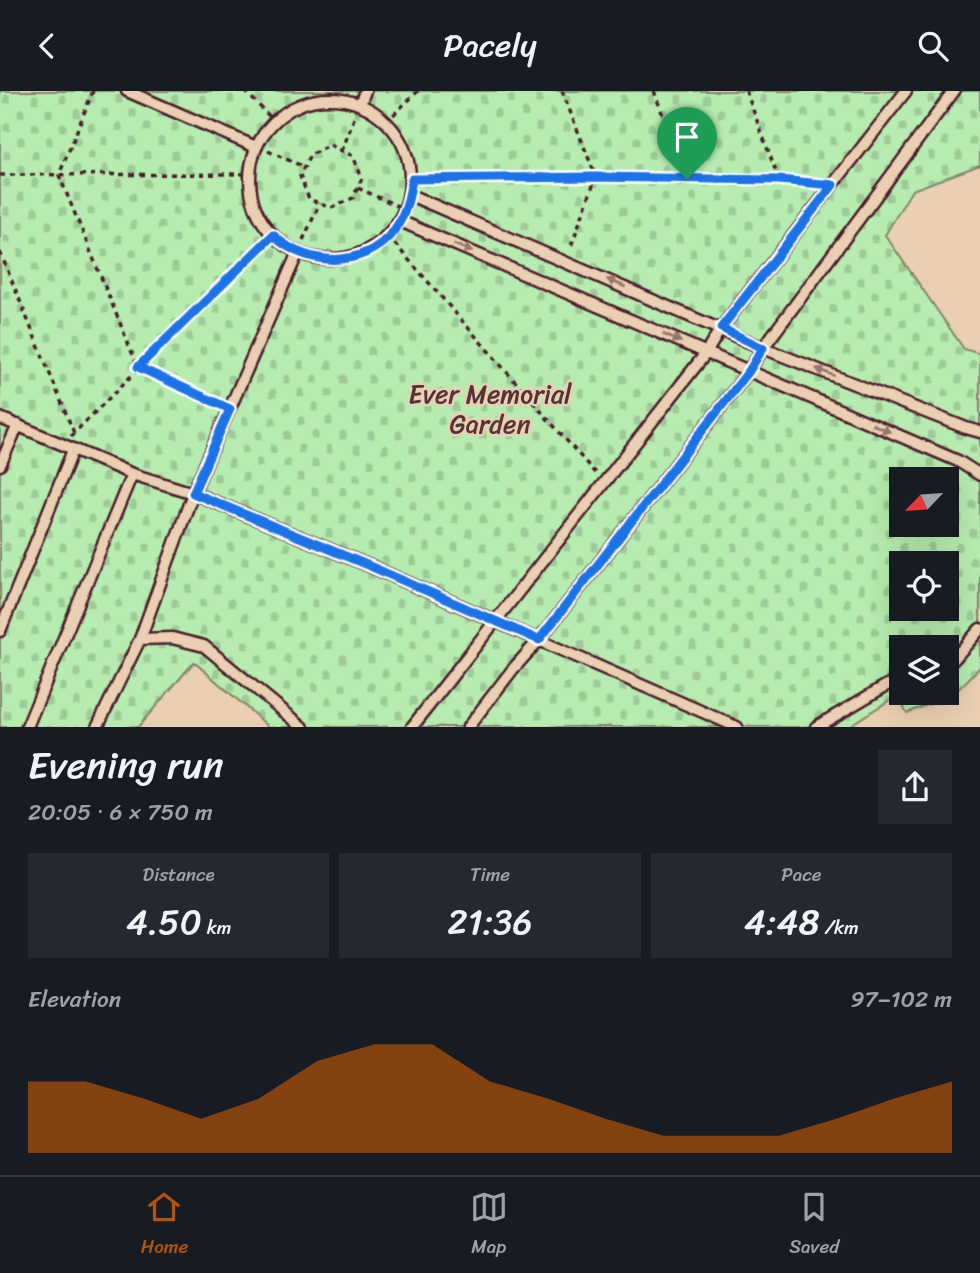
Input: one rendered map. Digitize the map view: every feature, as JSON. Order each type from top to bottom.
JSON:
[{"type":"lane","points":[[127,91],[256,146]]},
{"type":"lane","points":[[360,104],[365,91]]},
{"type":"lane","points":[[412,727],[706,353],[721,328],[906,91]]},
{"type":"lane","points":[[468,727],[749,371],[763,348],[954,91]]},
{"type":"lane","points":[[332,94],[360,104],[386,122],[398,136],[412,179],[410,195],[400,221],[388,236],[366,253],[339,260],[311,258],[285,247],[265,227],[253,202],[250,174],[256,146],[273,120],[294,107],[332,94]]},
{"type":"lane","points":[[410,195],[763,348],[980,432]]},
{"type":"lane","points":[[400,221],[957,461],[980,475]]},
{"type":"lane","points":[[97,727],[140,639],[193,493],[298,253]]},
{"type":"lane","points":[[0,418],[132,474],[193,493],[372,567],[737,727]]},
{"type":"lane","points":[[0,465],[18,425]]},
{"type":"lane","points":[[0,631],[73,450]]},
{"type":"lane","points":[[27,727],[132,474]]},
{"type":"lane","points":[[959,653],[980,629]]},
{"type":"lane","points":[[140,639],[172,638],[204,646],[303,727]]},
{"type":"lane","points":[[816,727],[889,684]]},
{"type":"path","points":[[93,91],[59,175],[138,367],[230,409]]},
{"type":"path","points":[[245,91],[273,120]]},
{"type":"path","points":[[386,122],[418,91]]},
{"type":"path","points":[[562,91],[596,177],[565,261]]},
{"type":"path","points":[[654,91],[687,179]]},
{"type":"path","points":[[746,91],[779,180]]},
{"type":"path","points":[[342,151],[360,104]]},
{"type":"path","points":[[331,145],[342,151],[354,156],[362,178],[353,198],[331,208],[309,199],[300,176],[310,155],[331,145]]},
{"type":"path","points":[[256,146],[304,167]]},
{"type":"path","points":[[0,175],[250,174]]},
{"type":"path","points":[[412,179],[596,177],[779,180],[833,185]]},
{"type":"path","points":[[358,188],[405,209]]},
{"type":"path","points":[[298,253],[320,203]]},
{"type":"path","points":[[62,445],[273,235]]},
{"type":"path","points":[[388,236],[603,482]]},
{"type":"path","points":[[0,252],[74,433]]},
{"type":"green space","name":"Ever Memorial Garden","points":[[0,91],[980,91],[980,165],[912,190],[885,235],[964,349],[980,354],[980,667],[959,689],[959,635],[889,635],[889,701],[847,727],[269,727],[194,662],[138,727],[0,727]]},
{"type":"green space","name":"Ever Memorial Garden","points":[[903,705],[927,705],[907,713]]},
{"type":"route","points":[[412,179],[687,179],[779,180],[833,185],[721,328],[763,348],[749,371],[539,640],[193,493],[230,409],[138,367],[273,235],[285,247],[311,258],[339,260],[366,253],[388,236],[400,221],[410,195],[412,179]]}]
